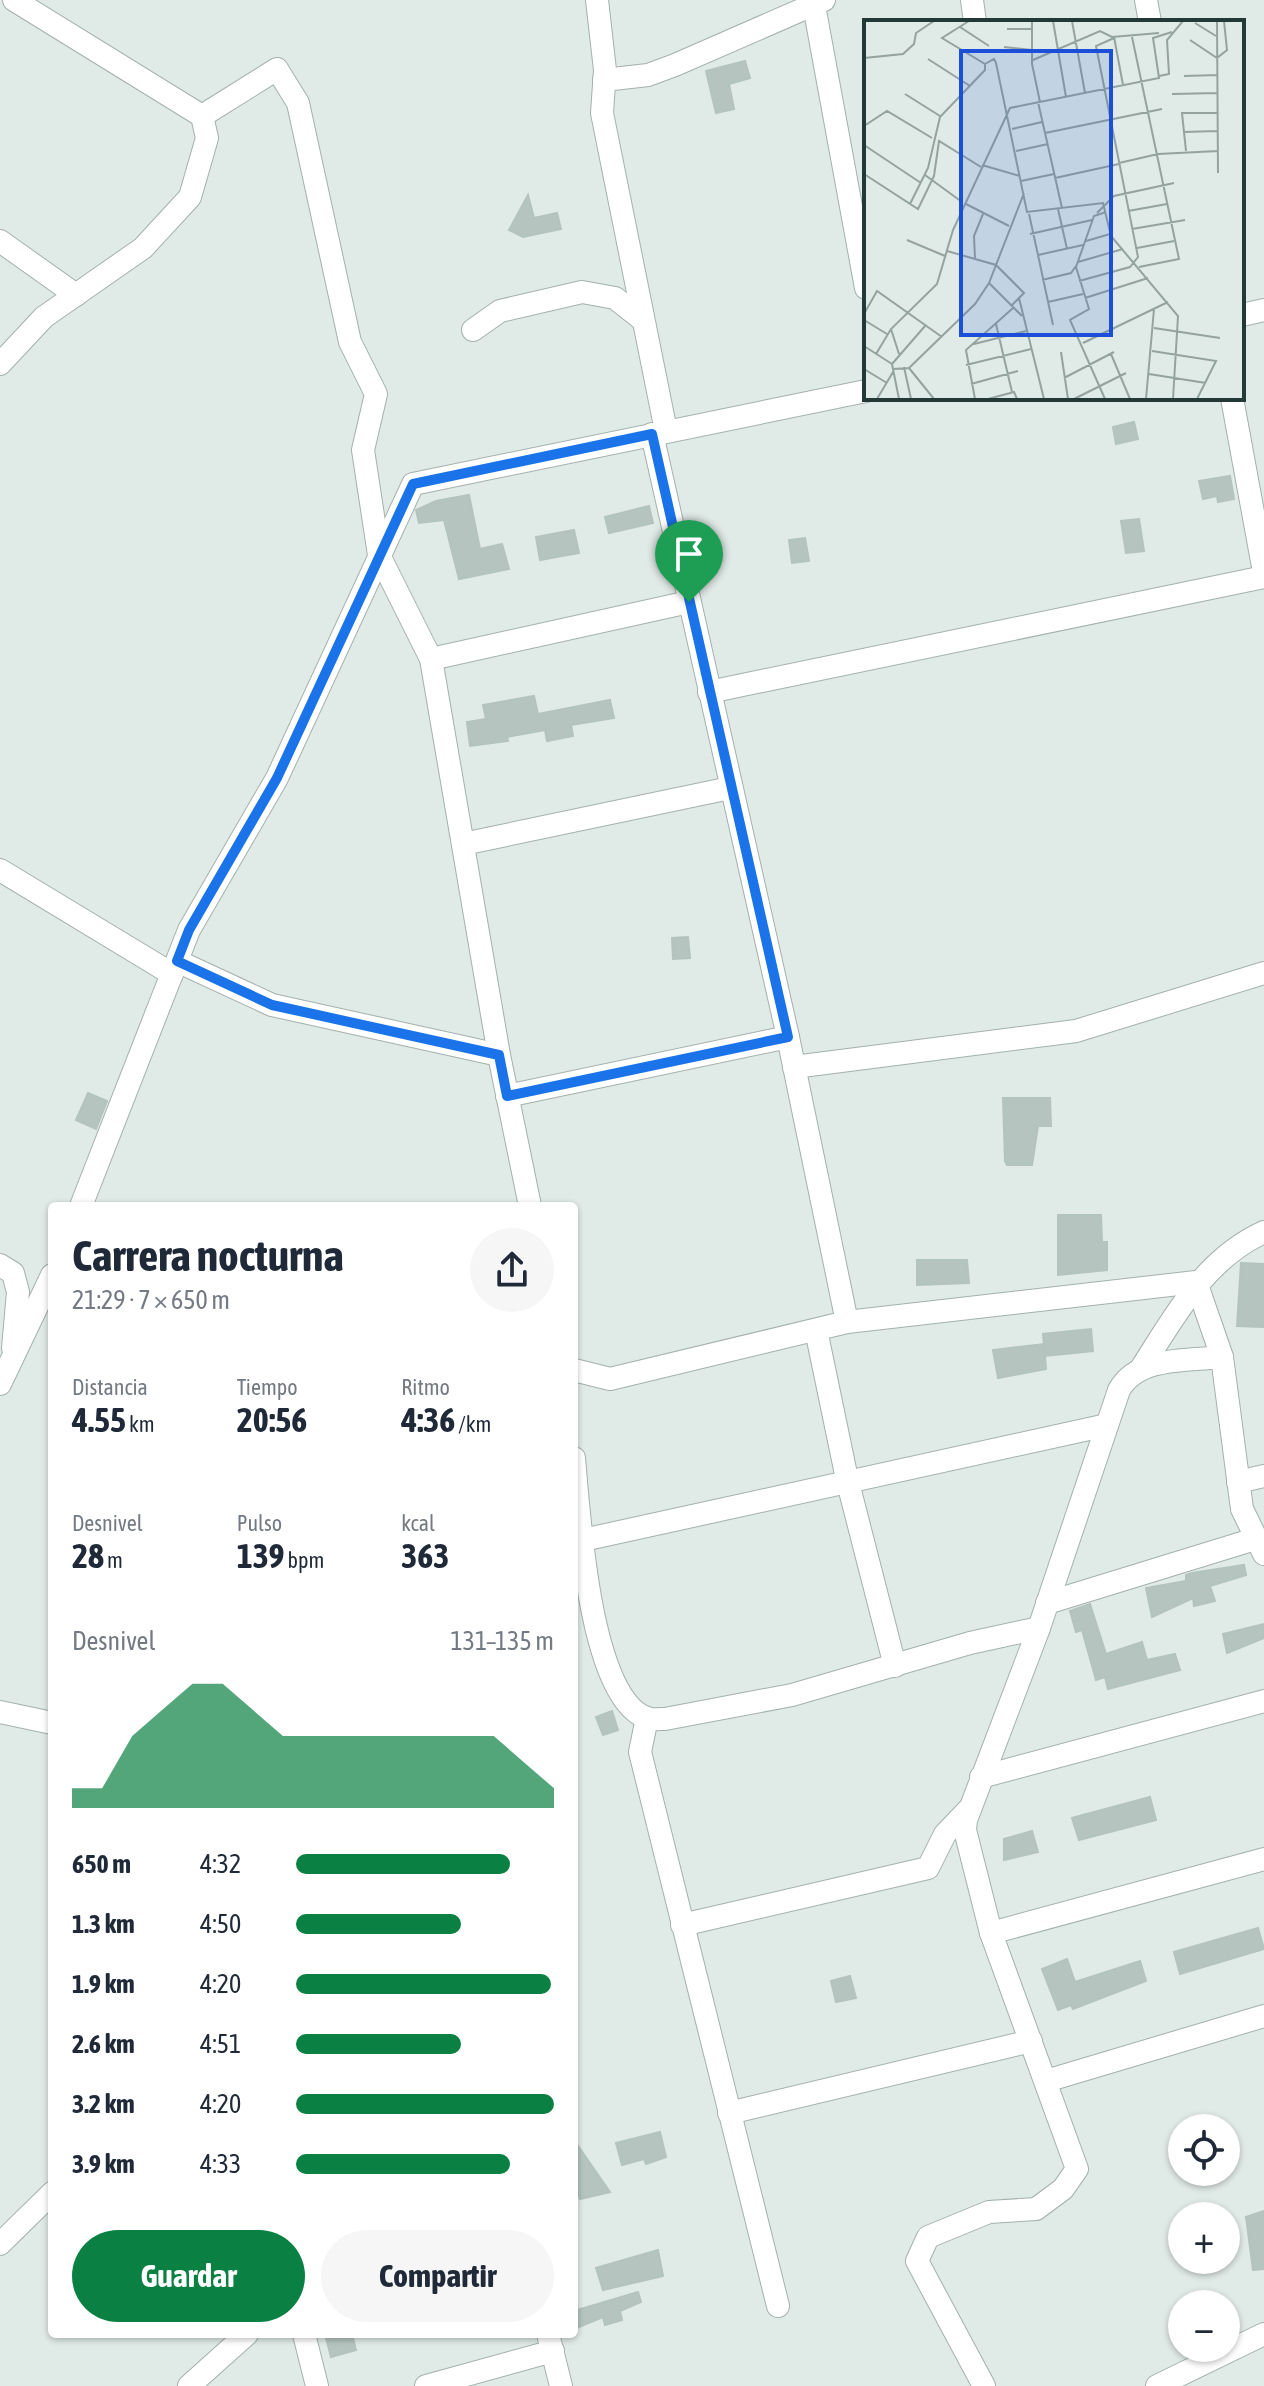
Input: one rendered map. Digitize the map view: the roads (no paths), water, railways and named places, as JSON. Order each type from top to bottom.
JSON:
[{"type":"street","points":[[0,364],[44,317],[143,248],[190,197],[207,138],[202,116],[14,0]]},
{"type":"street","points":[[597,0],[604,80],[602,113],[643,320],[659,433],[689,602],[788,1037],[847,1322]]},
{"type":"street","points":[[972,0],[975,20]]},
{"type":"street","points":[[1146,0],[1150,20]]},
{"type":"street","points":[[604,80],[648,75],[817,2],[864,276]]},
{"type":"street","points":[[202,116],[277,69],[298,103],[350,342],[376,394],[363,450],[379,555],[431,659],[527,1202]]},
{"type":"street","points":[[0,241],[76,295]]},
{"type":"street","points":[[473,330],[500,311],[582,292],[615,298],[643,320]]},
{"type":"street","points":[[1244,315],[1264,310]]},
{"type":"street","points":[[83,1202],[189,930],[277,778],[413,484],[864,391]]},
{"type":"street","points":[[709,692],[1264,575],[1232,400]]},
{"type":"street","points":[[431,659],[689,602]]},
{"type":"street","points":[[463,844],[730,788]]},
{"type":"street","points":[[0,870],[175,968],[272,1005],[499,1055]]},
{"type":"street","points":[[794,1067],[1076,1031],[1264,973]]},
{"type":"street","points":[[507,1096],[788,1037]]},
{"type":"street","points":[[984,2386],[917,2261],[928,2237],[989,2212],[1036,2209],[1063,2189],[1077,2169],[991,1933],[965,1830],[970,1807],[1039,1628],[1125,1378],[1142,1367],[1196,1282],[1242,1242],[1264,1232]]},
{"type":"street","points":[[0,1265],[13,1273],[18,1292],[11,1362]]},
{"type":"street","points":[[578,1371],[610,1379],[847,1322],[1196,1282]]},
{"type":"street","points":[[1047,1603],[1260,1547],[1242,1509],[1222,1357],[1196,1282]]},
{"type":"street","points":[[0,1384],[48,1289]]},
{"type":"street","points":[[816,1330],[847,1479],[895,1666]]},
{"type":"street","points":[[1142,1367],[1222,1357]]},
{"type":"street","points":[[583,1540],[847,1479],[1107,1425]]},
{"type":"street","points":[[1238,1482],[1264,1476]]},
{"type":"street","points":[[578,1494],[594,1623],[606,1664],[634,1709],[647,1718],[665,1719],[792,1695],[970,1643],[1039,1628]]},
{"type":"street","points":[[981,1777],[1264,1701]]},
{"type":"street","points":[[0,1712],[48,1722]]},
{"type":"street","points":[[647,1718],[640,1752],[778,2306]]},
{"type":"street","points":[[682,1925],[928,1868],[945,1834],[970,1807]]},
{"type":"street","points":[[991,1933],[1264,1859]]},
{"type":"street","points":[[1046,2081],[1264,2016]]},
{"type":"street","points":[[729,2113],[1031,2041]]},
{"type":"street","points":[[0,2244],[48,2197]]},
{"type":"street","points":[[1157,2386],[1264,2334]]},
{"type":"street","points":[[189,2386],[243,2338]]},
{"type":"street","points":[[305,2338],[317,2386]]},
{"type":"street","points":[[426,2386],[550,2343],[561,2386]]}]
